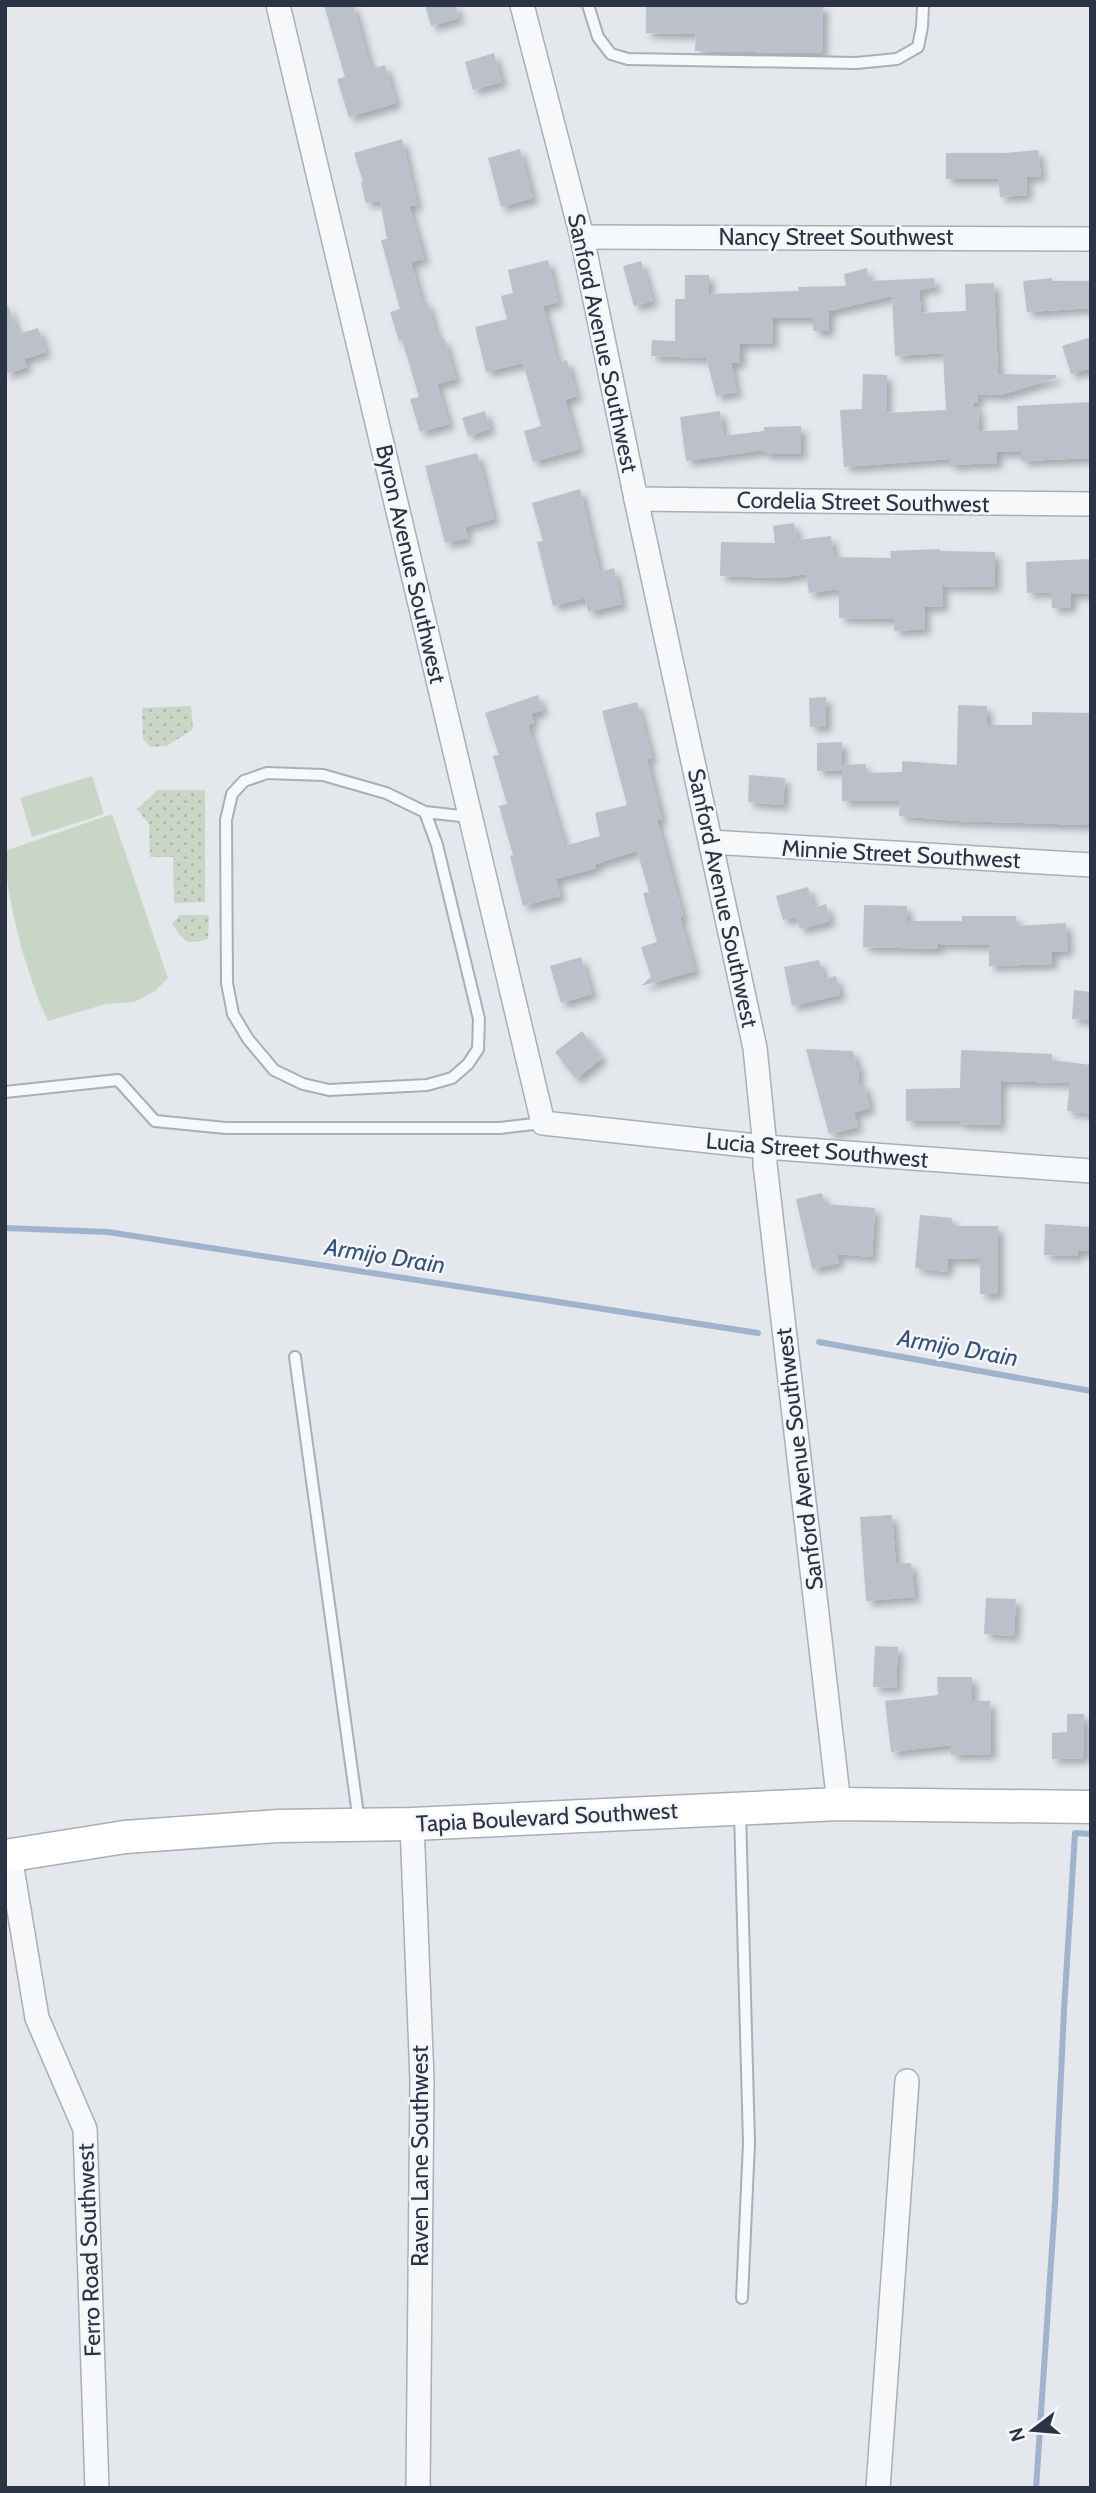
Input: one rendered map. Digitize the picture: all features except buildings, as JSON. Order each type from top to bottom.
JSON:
[{"type":"street","name":"Byron Avenue Southwest","points":[[278,5],[543,1123]]},
{"type":"street","name":"Sanford Avenue Southwest","points":[[522,5],[582,237],[755,1048],[765,1164],[839,1804]]},
{"type":"street","name":"Nancy Street Southwest","points":[[582,237],[1091,239]]},
{"type":"street","name":"Cordelia Street Southwest","points":[[636,499],[1091,504]]},
{"type":"street","name":"Minnie Street Southwest","points":[[711,842],[1091,865]]},
{"type":"street","name":"Lucia Street Southwest","points":[[543,1123],[765,1147],[1091,1171]]},
{"type":"street","name":"Tapia Boulevard Southwest","points":[[7,1856],[125,1837],[197,1830],[412,1824],[839,1804],[1091,1807]]},
{"type":"street","name":"Raven Lane Southwest","points":[[412,1824],[422,2080],[418,2488]]},
{"type":"street","name":"Ferro Road Southwest","points":[[7,1856],[37,2018],[85,2129],[97,2488]]},
{"type":"street","points":[[878,2488],[907,2081]]},
{"type":"lane","points":[[588,5],[598,37],[611,54],[628,60],[856,63],[897,60],[918,47],[923,5]]},
{"type":"lane","points":[[425,812],[437,845],[480,1019],[478,1049],[468,1064],[452,1077],[427,1085],[329,1090],[303,1084],[274,1070],[248,1039],[233,1014],[227,983],[226,820],[232,794],[244,781],[267,773],[323,775],[386,793],[425,812],[470,817]]},
{"type":"lane","points":[[5,1092],[118,1080],[155,1121],[226,1129],[499,1128],[543,1123]]},
{"type":"lane","points":[[295,1357],[360,1825]]},
{"type":"lane","points":[[740,1809],[749,2143],[742,2298]]},
{"type":"green space","points":[[191,706],[193,729],[167,746],[150,747],[143,739],[142,708]]},
{"type":"green space","points":[[92,776],[104,814],[32,837],[20,798]]},
{"type":"green space","points":[[158,790],[205,790],[205,902],[174,903],[173,857],[150,857],[149,824],[137,809]]},
{"type":"green space","points":[[112,814],[168,978],[155,991],[134,1002],[106,1004],[48,1021],[19,938],[9,891],[5,851]]},
{"type":"green space","points":[[180,915],[209,915],[208,939],[190,942],[183,939],[172,924]]},
{"type":"waterway","name":"Armijo Drain","points":[[5,1228],[108,1232],[758,1333]]},
{"type":"waterway","name":"Armijo Drain","points":[[819,1342],[1091,1391]]},
{"type":"waterway","points":[[1036,2488],[1075,1833],[1091,1834]]}]
